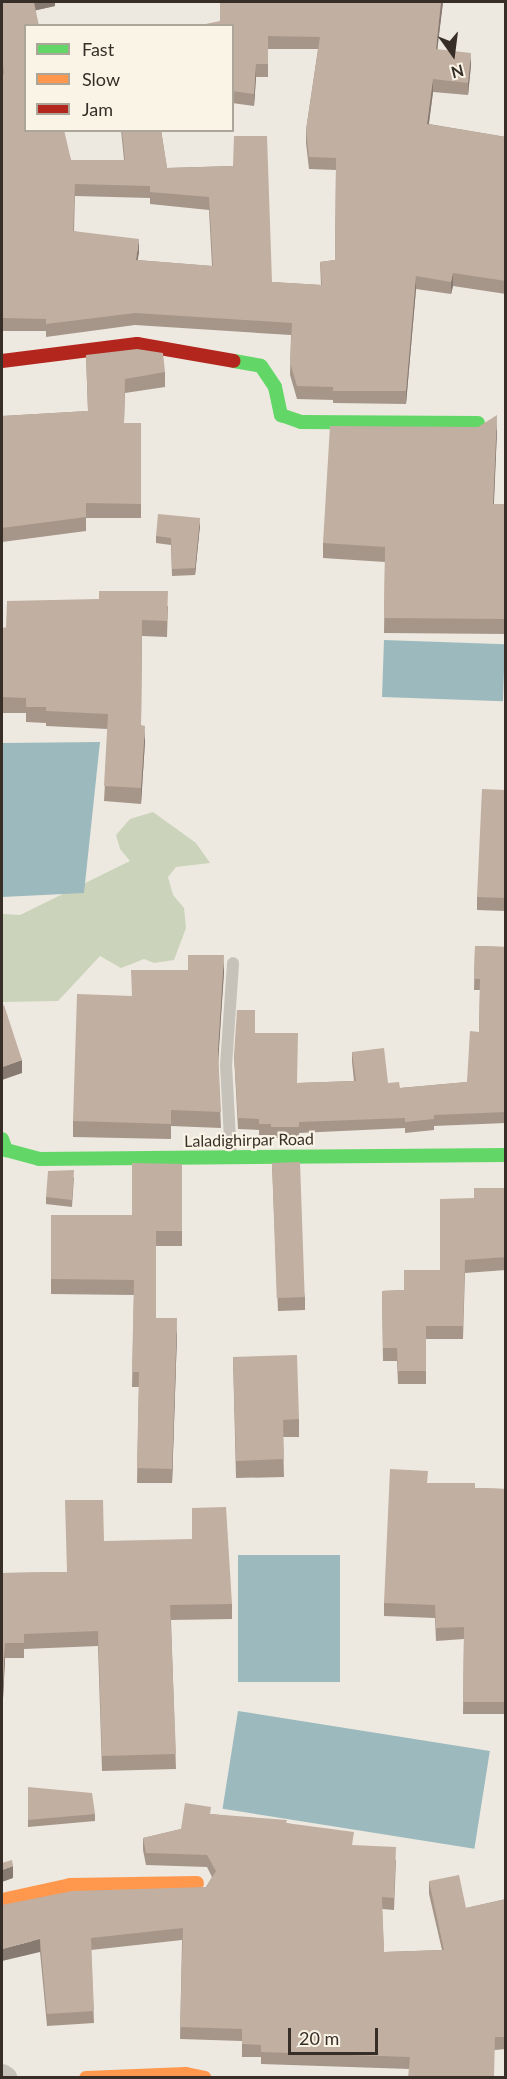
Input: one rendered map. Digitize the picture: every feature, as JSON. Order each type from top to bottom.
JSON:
[{"type":"street","points":[[2,361],[137,344],[261,366],[275,387],[282,415],[301,422],[478,423]]},
{"type":"street","name":"Laladighirpar Road","points":[[2,1139],[6,1150],[39,1158],[506,1155]]},
{"type":"street","points":[[2,1900],[70,1885],[197,1883]]},
{"type":"street","points":[[86,2078],[186,2074],[205,2078]]},
{"type":"lane","points":[[231,1156],[226,1066],[233,963]]},
{"type":"green space","points":[[153,812],[196,843],[210,863],[176,867],[168,877],[173,895],[184,908],[186,928],[174,960],[154,963],[144,959],[121,968],[100,956],[58,1001],[2,1002],[2,914],[20,915],[130,861],[120,849],[116,835],[130,819]]},
{"type":"water","points":[[384,640],[505,644],[503,701],[382,697]]},
{"type":"water","points":[[100,742],[84,893],[2,897],[2,743]]},
{"type":"water","points":[[238,1555],[340,1555],[340,1682],[238,1682]]},
{"type":"water","points":[[238,1711],[490,1751],[474,1849],[223,1809]]},
{"type":"building","points":[[2,2],[34,2],[39,24],[24,24],[24,132],[64,132],[71,160],[125,160],[122,132],[161,132],[167,168],[233,166],[234,136],[267,136],[272,282],[322,285],[320,262],[335,260],[336,158],[309,157],[306,130],[320,37],[268,36],[268,64],[256,64],[254,94],[234,91],[234,24],[206,24],[220,21],[220,2],[441,2],[436,49],[471,53],[468,83],[433,79],[427,124],[506,137],[506,281],[453,273],[451,282],[416,276],[406,391],[333,391],[333,387],[297,386],[290,362],[292,323],[135,313],[46,324],[46,319],[2,318]],"holes":[[[75,184],[150,186],[150,192],[209,197],[213,266],[136,260],[139,239],[73,231]]]},
{"type":"building","points":[[137,349],[163,353],[165,372],[125,379],[124,423],[141,423],[141,504],[86,503],[86,517],[2,528],[2,416],[88,411],[86,355]]},
{"type":"building","points":[[497,415],[493,504],[506,504],[506,619],[384,618],[385,547],[323,543],[330,426],[478,427]]},
{"type":"building","points":[[158,514],[200,518],[195,568],[172,569],[171,538],[156,536]]},
{"type":"building","points":[[99,591],[168,591],[167,621],[142,620],[141,725],[145,726],[141,788],[104,786],[108,714],[46,711],[46,707],[26,707],[26,698],[2,697],[2,628],[6,628],[7,601],[99,599]]},
{"type":"building","points":[[482,789],[506,790],[506,898],[477,897]]},
{"type":"building","points":[[475,946],[506,947],[506,1112],[434,1115],[434,1119],[405,1122],[405,1118],[299,1122],[299,1127],[271,1127],[271,1124],[259,1124],[259,1119],[238,1118],[234,1055],[237,1010],[255,1010],[255,1033],[298,1033],[297,1083],[356,1081],[352,1052],[384,1048],[388,1083],[399,1082],[400,1088],[467,1082],[470,1031],[479,1032],[480,979],[474,979]]},
{"type":"building","points":[[188,955],[224,955],[218,1050],[221,1112],[171,1110],[171,1124],[73,1121],[77,994],[132,996],[131,970],[188,970]]},
{"type":"building","points":[[4,1005],[22,1060],[2,1067],[2,1006]]},
{"type":"building","points":[[300,1162],[305,1297],[277,1298],[272,1163]]},
{"type":"building","points":[[132,1163],[182,1164],[182,1231],[156,1231],[156,1318],[177,1318],[172,1469],[137,1468],[139,1372],[132,1372],[134,1280],[51,1279],[51,1215],[132,1215]]},
{"type":"building","points":[[74,1170],[72,1200],[46,1197],[48,1171]]},
{"type":"building","points":[[474,1188],[506,1188],[506,1257],[465,1260],[463,1326],[426,1326],[426,1371],[398,1371],[397,1348],[383,1348],[382,1291],[404,1290],[404,1270],[440,1270],[440,1199],[474,1198]]},
{"type":"building","points":[[297,1355],[299,1419],[283,1420],[284,1459],[236,1461],[233,1357]]},
{"type":"building","points":[[390,1469],[428,1471],[427,1483],[475,1483],[475,1488],[506,1489],[506,1702],[463,1702],[464,1627],[436,1628],[435,1605],[384,1603]]},
{"type":"building","points":[[65,1500],[103,1500],[104,1541],[192,1539],[192,1508],[226,1507],[232,1604],[170,1605],[176,1754],[102,1756],[98,1631],[24,1634],[24,1643],[5,1643],[2,1704],[2,1573],[67,1572]]},
{"type":"building","points":[[28,1787],[92,1793],[95,1814],[28,1820]]},
{"type":"building","points":[[185,1803],[211,1807],[210,1814],[287,1820],[286,1823],[354,1832],[352,1845],[396,1847],[394,1898],[382,1897],[384,1952],[444,1950],[429,1881],[459,1875],[466,1908],[506,1899],[506,2037],[495,2037],[494,2078],[408,2078],[410,2057],[261,2052],[261,2045],[242,2044],[242,2029],[180,2027],[183,1928],[91,1938],[94,2011],[47,2014],[40,1939],[2,1949],[2,1905],[72,1891],[206,1887],[216,1871],[207,1855],[146,1853],[143,1838],[181,1829]]},
{"type":"building","points":[[12,1860],[13,1866],[2,1870],[2,1863]]},
{"type":"traffic: fast","points":[[234,361],[261,366],[275,387],[281,415],[301,422],[478,423]]},
{"type":"traffic: fast","points":[[2,1139],[6,1150],[39,1159],[506,1155]]},
{"type":"traffic: slow","points":[[2,1900],[70,1885],[197,1883]]},
{"type":"traffic: slow","points":[[86,2078],[186,2074],[205,2078]]},
{"type":"traffic: jam","points":[[2,361],[137,344],[234,361]]}]
